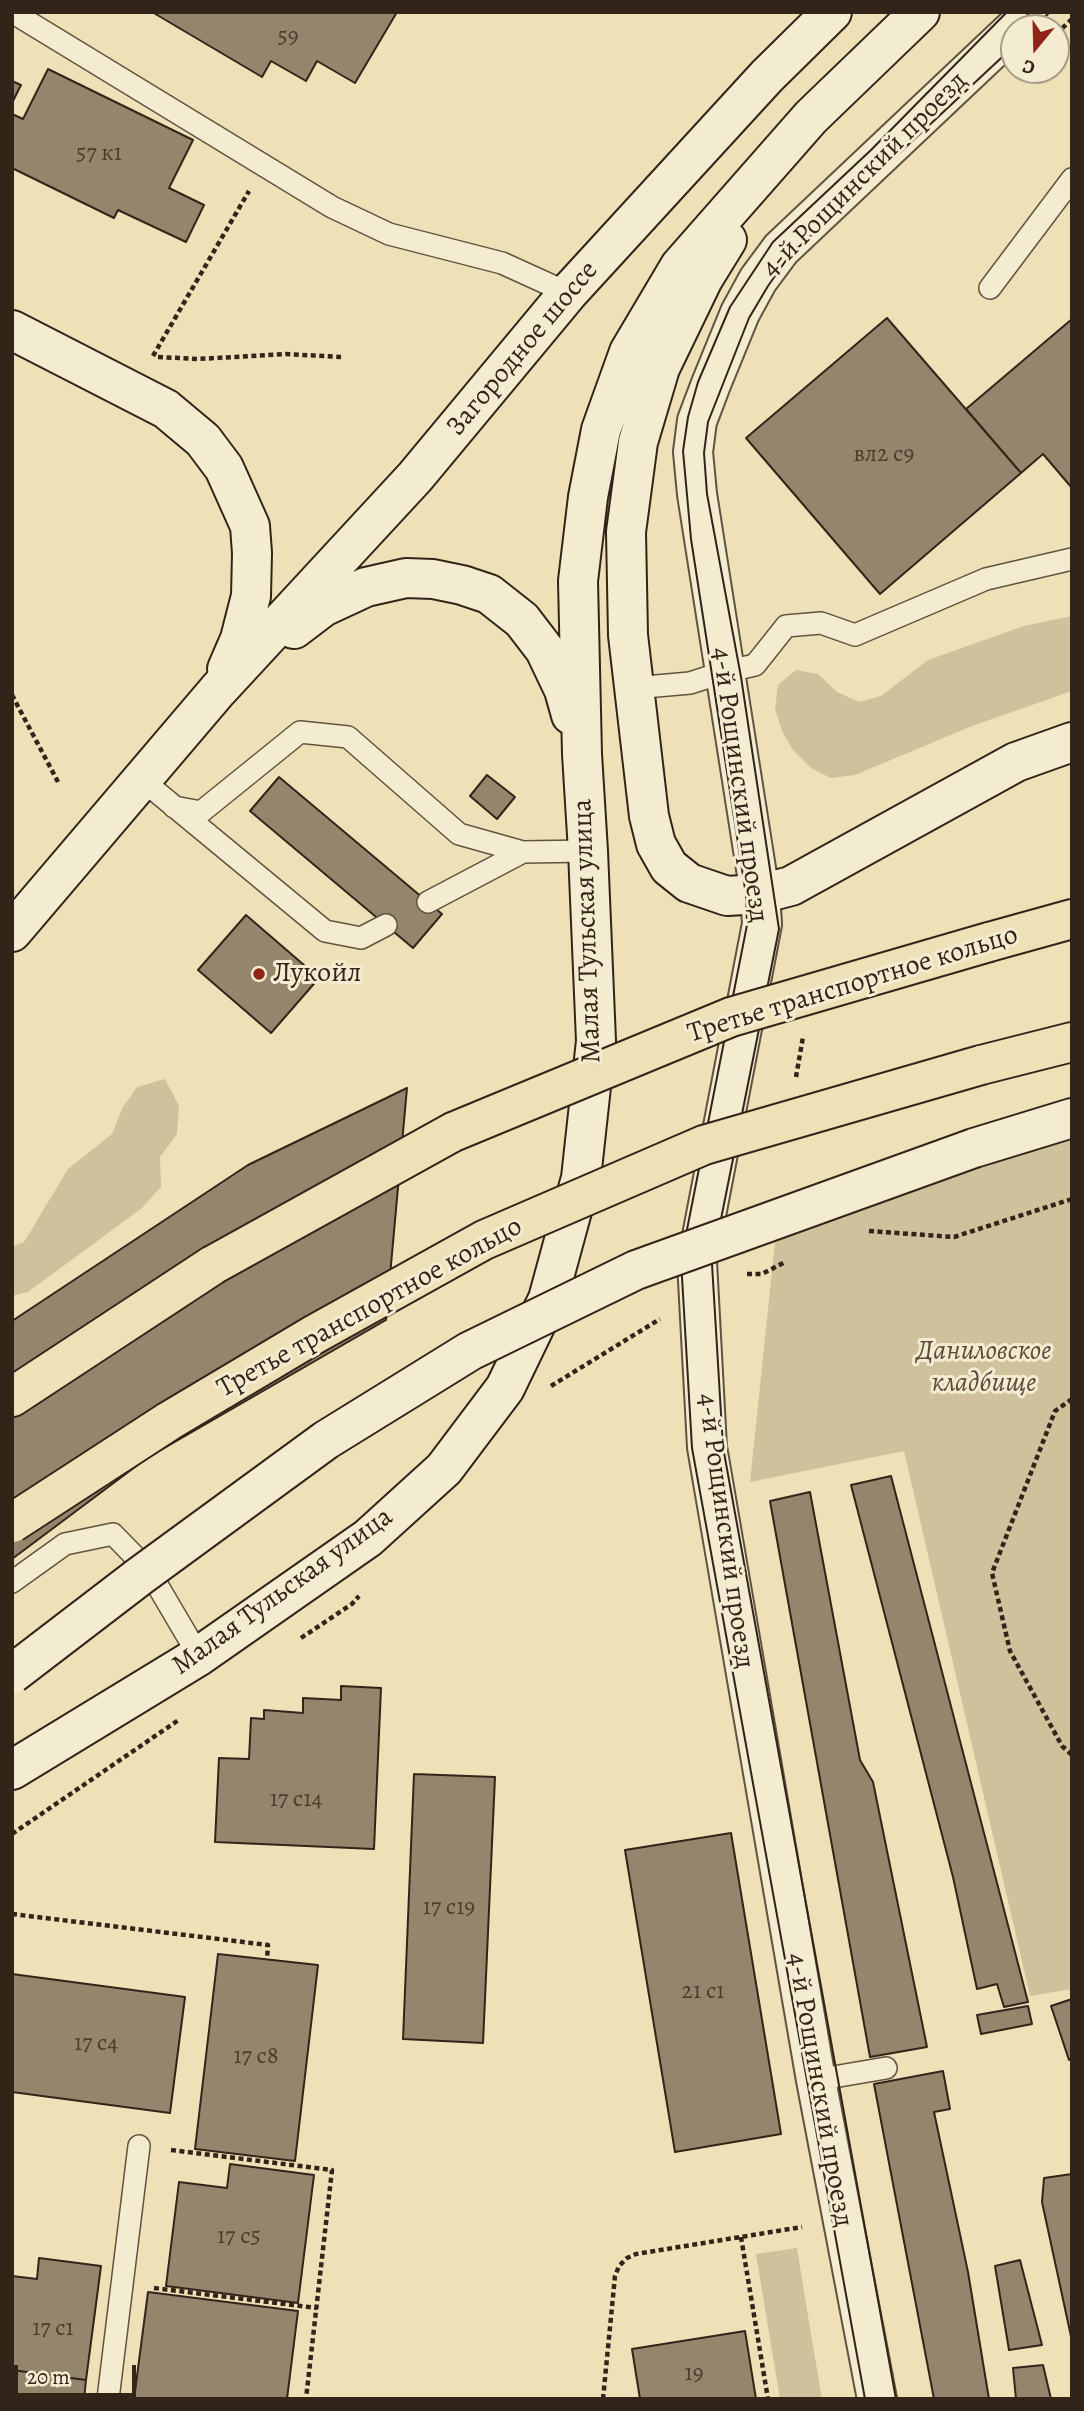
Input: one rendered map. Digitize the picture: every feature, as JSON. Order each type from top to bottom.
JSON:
[{"type":"main road","name":"Загородное шоссе","points":[[218,690],[415,477],[568,293],[767,76],[832,12]]},
{"type":"main road","points":[[582,754],[578,582],[588,497],[601,430],[629,352],[681,266],[811,117],[920,12]]},
{"type":"main road","name":"4-й Рощинский проезд","points":[[877,2399],[816,2080],[707,1447],[697,1262],[762,924],[760,894],[696,494],[693,452],[697,421],[740,313],[758,280],[781,249],[1000,41]]},
{"type":"main road","points":[[785,145],[703,279],[660,368],[638,442],[626,532],[628,635],[649,816],[656,844],[669,867],[689,883],[727,896],[760,894],[791,886],[815,875],[1016,762],[1072,742]]},
{"type":"main road","points":[[12,330],[166,409],[203,440],[224,468],[250,526],[251,596],[240,639],[218,690]]},
{"type":"main road","points":[[12,932],[218,690],[323,607],[366,587],[405,578],[433,579],[489,594],[522,620],[545,650],[564,690],[582,754]]},
{"type":"main road","name":"Малая Тульская улица","points":[[12,1770],[199,1656],[368,1538],[444,1469],[505,1388],[548,1299],[581,1178],[596,1041],[582,754]]},
{"type":"main road","name":"Третье транспортное кольцо","points":[[12,1397],[213,1265],[453,1132],[731,1017],[1072,919]]},
{"type":"main road","name":"Третье транспортное кольцо","points":[[12,1523],[169,1421],[316,1334],[484,1240],[704,1145],[981,1065],[1072,1042]]},
{"type":"main road","points":[[12,1674],[140,1576],[327,1440],[470,1351],[636,1270],[974,1148],[1072,1118]]},
{"type":"main road","points":[[12,1366],[45,1346],[213,1265]]},
{"type":"lane","points":[[12,12],[332,208],[389,234],[502,263],[568,293]]},
{"type":"lane","points":[[990,288],[1072,179]]},
{"type":"lane","points":[[634,688],[690,683],[755,666],[786,626],[821,623],[855,635],[986,579],[1072,559]]},
{"type":"lane","points":[[174,807],[201,812],[300,732],[348,737],[459,834],[523,852],[588,851]]},
{"type":"lane","points":[[141,779],[325,931],[361,938],[386,925]]},
{"type":"lane","points":[[428,902],[523,852]]},
{"type":"lane","points":[[12,1582],[65,1544],[113,1534],[149,1571],[199,1656]]},
{"type":"lane","points":[[816,2080],[886,2068]]},
{"type":"lane","points":[[108,2399],[139,2146]]},
{"type":"path","points":[[264,165],[153,357],[198,359],[286,354],[341,358]]},
{"type":"path","points":[[12,695],[58,782]]},
{"type":"path","points":[[860,1230],[954,1237],[1072,1199]]},
{"type":"path","points":[[762,1274],[786,1261]]},
{"type":"path","points":[[1072,1399],[1055,1411],[992,1573],[1010,1651],[1062,1746],[1072,1755]]},
{"type":"path","points":[[12,1914],[268,1945],[267,1959]]},
{"type":"path","points":[[139,2146],[332,2170],[306,2399]]},
{"type":"path","points":[[603,2399],[615,2276],[619,2266],[627,2258],[636,2254],[810,2226]]},
{"type":"path","points":[[741,2237],[768,2399]]},
{"type":"path","points":[[122,2284],[317,2308]]},
{"type":"green space","points":[[1072,616],[1072,691],[972,726],[855,775],[831,778],[811,768],[793,750],[782,731],[775,709],[778,685],[796,670],[818,674],[837,692],[859,702],[881,696],[928,660],[1024,626]]},
{"type":"green space","points":[[165,1079],[179,1106],[177,1134],[160,1157],[161,1187],[142,1208],[28,1292],[12,1296],[12,1247],[24,1242],[68,1169],[112,1134],[123,1107],[137,1087]]},
{"type":"green space","name":"Даниловское кладбище","points":[[1072,1138],[1072,1989],[1030,1996],[904,1451],[750,1482],[775,1242],[945,1177]]},
{"type":"green space","points":[[797,2248],[822,2399],[780,2399],[756,2254]]},
{"type":"building","points":[[152,12],[397,12],[355,83],[317,61],[306,81],[271,61],[262,77]]},
{"type":"building","points":[[48,69],[193,140],[169,188],[204,205],[186,242],[118,210],[114,218],[12,168],[12,114],[23,119]]},
{"type":"building","points":[[12,81],[21,85],[12,103]]},
{"type":"building","points":[[887,318],[1021,473],[880,594],[746,438]]},
{"type":"building","points":[[1072,319],[1072,488],[1043,454],[1021,473],[966,409]]},
{"type":"building","points":[[487,775],[515,797],[497,819],[470,796]]},
{"type":"building","points":[[279,777],[442,914],[413,948],[250,811]]},
{"type":"building","name":"Лукойл","points":[[246,915],[319,978],[271,1033],[198,970]]},
{"type":"building","points":[[407,1088],[386,1320],[147,1458],[12,1559],[12,1321],[248,1165]]},
{"type":"building","points":[[891,1476],[1028,2002],[1004,2007],[997,1984],[977,1989],[953,1877],[851,1485]]},
{"type":"building","points":[[810,1492],[860,1760],[873,1782],[927,2047],[870,2057],[770,1501]]},
{"type":"building","points":[[341,1686],[381,1688],[374,1849],[215,1842],[219,1758],[249,1759],[251,1718],[264,1719],[264,1710],[303,1713],[303,1698],[341,1700]]},
{"type":"building","points":[[414,1774],[495,1777],[483,2043],[403,2039]]},
{"type":"building","points":[[731,1833],[781,2134],[675,2152],[625,1850]]},
{"type":"building","points":[[218,1954],[318,1965],[295,2161],[195,2149]]},
{"type":"building","points":[[12,1974],[185,1997],[170,2113],[12,2092]]},
{"type":"building","points":[[1072,1999],[1072,2058],[1069,2060],[1051,2006]]},
{"type":"building","points":[[1028,2006],[1032,2024],[981,2034],[977,2015]]},
{"type":"building","points":[[943,2071],[950,2109],[934,2112],[968,2272],[989,2399],[934,2399],[874,2084]]},
{"type":"building","points":[[230,2164],[314,2175],[298,2303],[166,2286],[179,2182],[227,2188]]},
{"type":"building","points":[[1072,2174],[1072,2341],[1042,2202],[1044,2178]]},
{"type":"building","points":[[39,2258],[101,2266],[86,2380],[12,2370],[12,2276],[37,2279]]},
{"type":"building","points":[[1020,2260],[1042,2345],[1009,2350],[995,2266]]},
{"type":"building","points":[[148,2292],[298,2311],[287,2399],[134,2399]]},
{"type":"building","points":[[745,2331],[756,2399],[640,2399],[632,2349]]},
{"type":"building","points":[[1043,2365],[1051,2399],[1016,2399],[1013,2368]]},
{"type":"building","points":[[12,2370],[86,2380],[84,2399],[12,2399]]},
{"type":"tram line","points":[[865,2399],[692,1448],[681,1260],[747,925],[746,895],[691,539],[683,451],[688,417],[698,382],[730,307],[773,242],[871,150],[1007,12]]},
{"type":"tram line","points":[[896,2399],[723,1447],[712,1264],[779,929],[741,677],[707,494],[704,453],[708,422],[749,318],[789,256],[1000,59]]},
{"type":"place","name":"Лукойл","points":[[259,974]]}]
